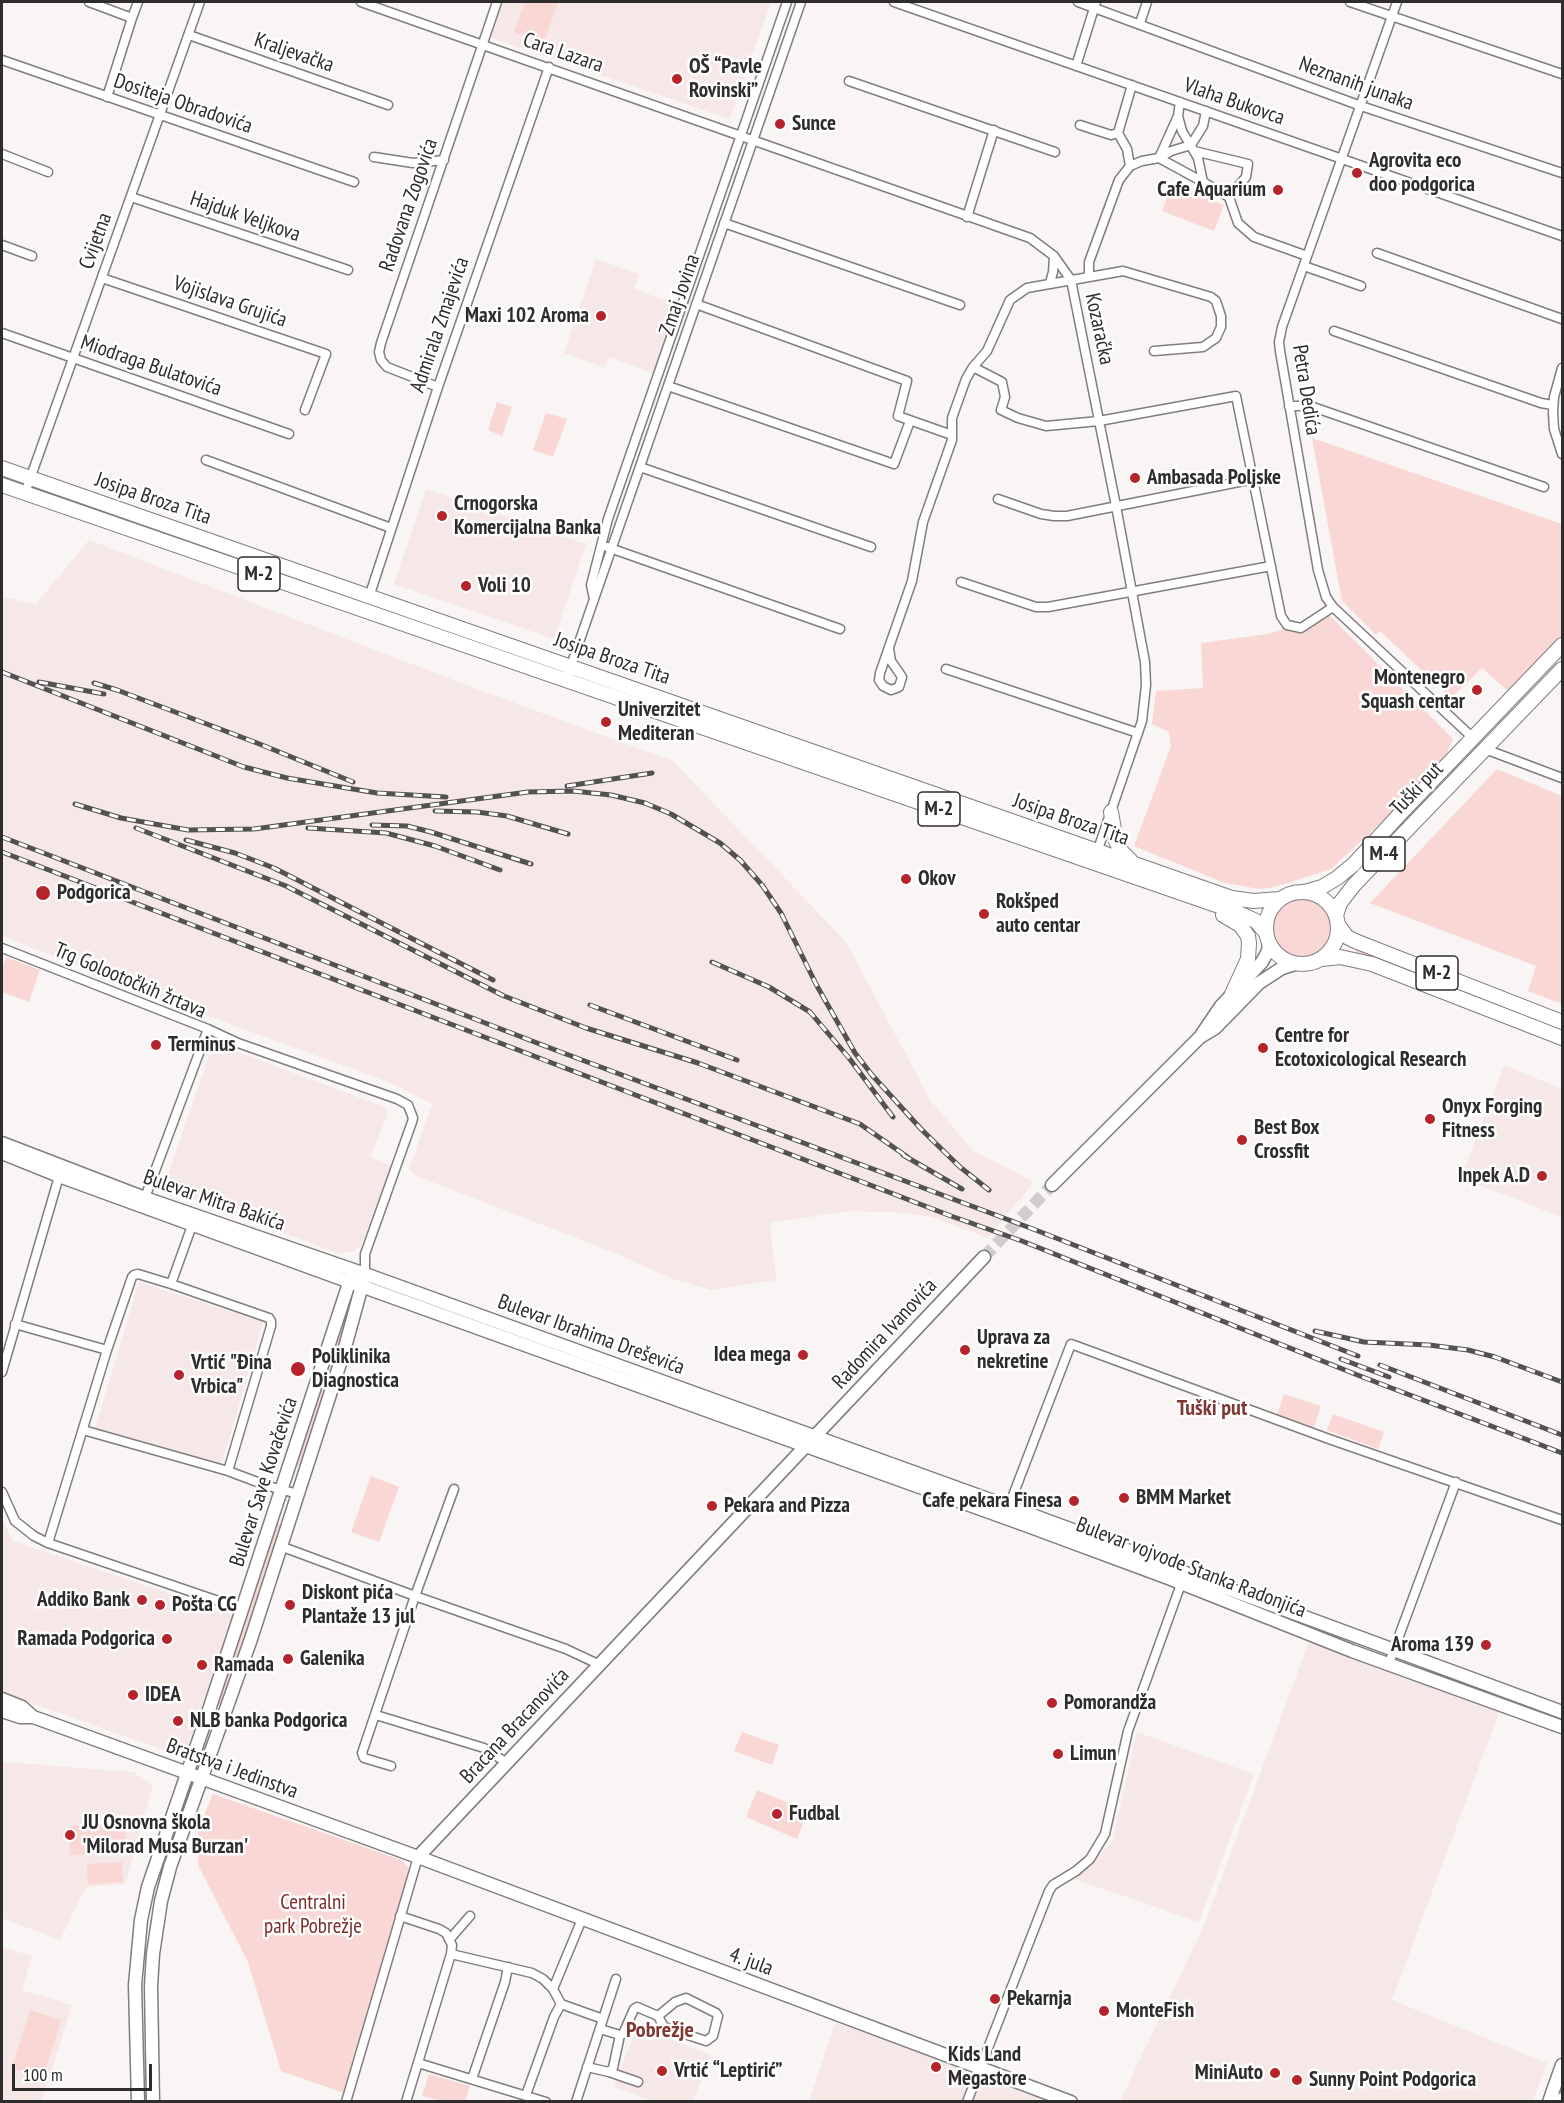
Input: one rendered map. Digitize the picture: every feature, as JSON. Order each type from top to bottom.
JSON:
[{"type":"main road","name":"Josipa Broza Tita","points":[[2,468],[369,597],[568,673]]},
{"type":"main road","name":"Josipa Broza Tita","points":[[2,485],[568,673],[1096,857],[1256,921],[1268,938]]},
{"type":"main road","name":"M-4","points":[[1473,738],[1563,645]]},
{"type":"main road","name":"M-4","points":[[1485,749],[1563,669]]},
{"type":"main road","name":"Tuški put","points":[[1305,891],[1322,887],[1347,871],[1473,738]]},
{"type":"main road","name":"Tuški put","points":[[1338,921],[1340,903],[1354,885],[1485,749]]},
{"type":"main road","points":[[1111,812],[1116,841],[1121,851],[1135,864]]},
{"type":"main road","name":"Josipa Broza Tita","points":[[1096,857],[1135,864],[1232,898],[1253,901],[1280,899]]},
{"type":"main road","name":"M-2","points":[[1280,899],[1305,891],[1324,899],[1347,937],[1563,1022]]},
{"type":"main road","points":[[1193,897],[1201,904],[1236,922],[1248,936],[1250,952],[1232,994]]},
{"type":"main road","points":[[1268,938],[1269,914],[1280,899]]},
{"type":"main road","points":[[1322,959],[1335,945],[1338,921]]},
{"type":"main road","name":"M-2","points":[[1268,938],[1282,958],[1294,964],[1313,963],[1322,959],[1340,957],[1372,964],[1563,1038]]},
{"type":"main road","points":[[1514,1019],[1519,1005]]},
{"type":"street","points":[[89,2],[132,18]]},
{"type":"street","points":[[107,97],[138,2]]},
{"type":"street","name":"Cvijetna","points":[[25,493],[201,2]]},
{"type":"street","name":"Cara Lazara","points":[[362,2],[753,139]]},
{"type":"street","name":"Radovana Zogovića","points":[[438,387],[387,367],[381,360],[379,352],[497,2]]},
{"type":"street","name":"Zmaj Jovina","points":[[594,599],[591,585],[612,507],[787,2]]},
{"type":"street","name":"Zmaj Jovina","points":[[568,673],[801,2]]},
{"type":"street","name":"Vlaha Bukovca","points":[[894,2],[1563,236]]},
{"type":"street","name":"Neznanih junaka","points":[[1078,2],[1095,4],[1361,106],[1563,173]]},
{"type":"street","points":[[1140,23],[1148,2]]},
{"type":"street","points":[[1350,2],[1563,74]]},
{"type":"street","name":"Petra Dedića","points":[[1397,2],[1280,334],[1280,351],[1318,570],[1324,592],[1333,607],[1473,738]]},
{"type":"street","points":[[1076,66],[1095,4]]},
{"type":"street","name":"Kraljevačka","points":[[189,35],[388,105]]},
{"type":"street","name":"Dositeja Obradovića","points":[[2,60],[354,182]]},
{"type":"street","name":"Admirala Zmajevića","points":[[369,597],[438,387],[549,67]]},
{"type":"street","points":[[849,81],[1054,152]]},
{"type":"street","points":[[1131,85],[1118,133],[1127,149],[1131,166]]},
{"type":"street","points":[[1159,158],[1178,117],[1180,102]]},
{"type":"street","points":[[1193,148],[1203,126],[1206,111]]},
{"type":"street","points":[[1178,117],[1182,131],[1198,158],[1203,182]]},
{"type":"street","points":[[1080,125],[1111,135],[1118,133]]},
{"type":"street","points":[[967,217],[994,130]]},
{"type":"street","name":"Kozaračka","points":[[753,139],[1030,238],[1054,256],[1071,280],[1133,592],[1145,662],[1146,685],[1142,721],[1096,857]]},
{"type":"street","points":[[1089,277],[1089,262],[1119,180],[1131,166],[1159,158],[1172,151],[1193,148],[1248,164],[1246,177],[1229,197]]},
{"type":"street","points":[[2,154],[48,172]]},
{"type":"street","points":[[374,157],[413,163],[444,160]]},
{"type":"street","points":[[1159,158],[1229,197],[1238,223],[1254,237],[1307,256]]},
{"type":"street","name":"Hajduk Veljkova","points":[[131,197],[348,270]]},
{"type":"street","points":[[724,223],[960,305]]},
{"type":"street","points":[[2,245],[32,256]]},
{"type":"street","points":[[1377,253],[1563,319]]},
{"type":"street","points":[[1050,284],[1054,256]]},
{"type":"street","points":[[1304,266],[1361,286]]},
{"type":"street","points":[[889,649],[912,581],[923,522],[950,446],[952,418],[966,380],[987,351],[1010,300],[1027,288],[1116,272],[1129,272],[1210,297],[1216,301],[1221,316],[1221,327],[1216,338],[1203,347],[1154,351]]},
{"type":"street","name":"Vojislava Grujića","points":[[102,278],[326,354],[305,411]]},
{"type":"street","points":[[696,304],[907,381],[898,416],[952,435]]},
{"type":"street","points":[[1334,331],[1541,403],[1553,405]]},
{"type":"street","name":"Miodraga Bulatovića","points":[[2,333],[289,434]]},
{"type":"street","points":[[973,368],[1002,382],[1005,397],[1001,410],[1018,418],[1046,426],[1099,421],[1236,396],[1281,616],[1287,625],[1301,628],[1333,607]]},
{"type":"street","points":[[1563,368],[1553,405],[1554,429],[1563,454]]},
{"type":"street","points":[[668,386],[894,464],[910,421]]},
{"type":"street","points":[[1289,406],[1310,406],[1544,487]]},
{"type":"street","points":[[206,460],[391,528]]},
{"type":"street","points":[[640,467],[871,547]]},
{"type":"street","points":[[998,499],[1054,516],[1254,479]]},
{"type":"street","points":[[601,545],[840,629]]},
{"type":"street","points":[[961,582],[1042,607],[1271,566]]},
{"type":"street","points":[[946,669],[1138,733]]},
{"type":"street","points":[[1485,749],[1563,778]]},
{"type":"street","points":[[1200,1037],[1210,1020],[1262,962],[1268,951],[1268,938]]},
{"type":"street","name":"Trg Golootočkih žrtava","points":[[2,948],[208,1029],[143,1202]]},
{"type":"street","points":[[1052,1185],[1200,1037],[1215,1028],[1259,983],[1294,964]]},
{"type":"street","points":[[208,1029],[238,1043],[397,1099],[408,1105],[412,1122],[365,1254],[358,1262],[358,1278]]},
{"type":"street","name":"Bulevar Mitra Bakića","points":[[2,1143],[61,1171]]},
{"type":"street","name":"Bulevar Mitra Bakića","points":[[2,1153],[61,1171],[358,1278]]},
{"type":"street","points":[[2,1372],[61,1171]]},
{"type":"street","points":[[171,1284],[194,1219]]},
{"type":"street","name":"Radomira Ivanovića","points":[[814,1436],[984,1257]]},
{"type":"street","points":[[48,1543],[107,1350],[132,1277],[138,1274],[269,1318],[271,1321],[228,1472]]},
{"type":"street","name":"Bulevar Ibrahima Dreševića","points":[[358,1278],[814,1436]]},
{"type":"street","name":"Bulevar Ibrahima Dreševića","points":[[358,1278],[805,1446]]},
{"type":"street","name":"Bulevar Save Kovačevića","points":[[138,2102],[135,1985],[141,1920],[155,1862],[187,1774],[282,1490],[358,1278]]},
{"type":"street","name":"Bulevar Save Kovačevića","points":[[153,2102],[151,1986],[156,1924],[170,1867],[250,1639],[344,1351],[358,1278]]},
{"type":"street","points":[[15,1324],[107,1350]]},
{"type":"street","points":[[1006,1512],[1071,1344],[1329,1439],[1563,1520]]},
{"type":"street","points":[[83,1430],[298,1494]]},
{"type":"street","name":"Bracana Bracanovića","points":[[346,2102],[418,1857],[814,1436]]},
{"type":"street","name":"Bulevar vojvode Stanka Radonjića","points":[[814,1436],[1342,1647],[1561,1726]]},
{"type":"street","name":"Bulevar vojvode Stanka Radonjića","points":[[805,1446],[1006,1512],[1563,1712]]},
{"type":"street","points":[[1389,1663],[1456,1482]]},
{"type":"street","points":[[391,1766],[363,1756],[415,1596],[454,1489]]},
{"type":"street","points":[[2,1492],[15,1521],[34,1536],[48,1543],[242,1609]]},
{"type":"street","points":[[280,1546],[566,1649],[598,1664]]},
{"type":"street","points":[[967,2102],[1049,1891],[1090,1859],[1105,1834],[1128,1731],[1181,1584]]},
{"type":"street","name":"Bratstva i Jedinstva","points":[[2,1699],[22,1707],[36,1718]]},
{"type":"street","name":"Bratstva i Jedinstva","points":[[2,1711],[20,1717],[36,1718],[418,1857]]},
{"type":"street","points":[[1561,1726],[1563,1712]]},
{"type":"street","points":[[376,1715],[484,1748],[507,1763]]},
{"type":"street","name":"4. jula","points":[[418,1857],[1071,2102]]},
{"type":"street","points":[[400,1916],[446,1933],[450,1939],[451,1954],[406,2102]]},
{"type":"street","points":[[450,1939],[470,1916]]},
{"type":"street","points":[[553,1989],[582,1919]]},
{"type":"street","points":[[451,1954],[508,1967],[543,1978],[553,1989],[561,2004],[603,2019]]},
{"type":"street","points":[[472,2079],[508,1967]]},
{"type":"street","points":[[576,2102],[616,1979]]},
{"type":"street","points":[[609,2072],[613,2068],[620,2035],[623,2034],[637,2007],[658,2016],[664,2027],[705,2041],[710,2040],[713,2036],[718,2016],[686,1998],[675,2002],[658,2016]]},
{"type":"street","points":[[526,2095],[554,2017],[561,2004]]},
{"type":"street","points":[[600,2029],[620,2035]]},
{"type":"street","points":[[418,2063],[546,2102]]},
{"type":"street","points":[[1549,2102],[1563,2065]]},
{"type":"street","points":[[587,2067],[638,2082]]},
{"type":"shaded area","name":"OŠ “Pavle Rovinski”","points":[[503,2],[771,2],[730,119],[491,38]]},
{"type":"shaded area","points":[[596,259],[639,274],[634,289],[676,304],[653,373],[609,357],[605,368],[564,353]]},
{"type":"shaded area","points":[[426,489],[586,544],[554,639],[394,584]]},
{"type":"shaded area","points":[[89,540],[482,691],[673,761],[846,942],[930,1100],[973,1151],[1034,1182],[988,1238],[931,1217],[893,1212],[848,1211],[770,1223],[776,1280],[711,1290],[673,1279],[615,1253],[419,1177],[409,1170],[432,1104],[384,1080],[240,1028],[2,936],[2,597],[36,604]]},
{"type":"shaded area","points":[[217,1046],[384,1107],[388,1114],[370,1157],[391,1166],[361,1246],[352,1252],[337,1253],[167,1189],[165,1183],[208,1059]]},
{"type":"shaded area","points":[[1504,1065],[1562,1089],[1562,1217],[1461,1178]]},
{"type":"shaded area","name":"Vrtić \"Đina Vrbica\"","points":[[139,1282],[263,1322],[222,1464],[95,1429]]},
{"type":"shaded area","name":"Ramada Podgorica","points":[[2,1519],[13,1541],[234,1615],[184,1757],[2,1693]]},
{"type":"shaded area","points":[[1310,1639],[1502,1704],[1392,2000],[1547,2063],[1533,2101],[1120,2101],[1203,1928]]},
{"type":"shaded area","points":[[1137,1732],[1254,1774],[1199,1922],[1074,1879],[1112,1843]]},
{"type":"shaded area","name":"JU Osnovna škola 'Milorad Musa Burzan'","points":[[2,1762],[133,1772],[153,1785],[125,1884],[86,1887],[60,1940],[2,1918]]},
{"type":"shaded area","points":[[2,1947],[32,1956],[22,1990],[72,2005],[42,2101],[2,2101]]},
{"type":"shaded area","points":[[835,2023],[970,2068],[1057,2102],[809,2102]]},
{"type":"shaded area","name":"Vrtić “Leptirić”","points":[[637,2026],[711,2055],[693,2101],[651,2101],[614,2087]]},
{"type":"green space","points":[[525,2],[558,2],[544,42],[514,32]]},
{"type":"green space","points":[[1172,185],[1224,205],[1214,231],[1162,211]]},
{"type":"green space","points":[[497,402],[512,407],[502,436],[488,430]]},
{"type":"green space","points":[[546,413],[567,419],[553,457],[533,450]]},
{"type":"green space","points":[[1312,438],[1562,524],[1562,648],[1516,698],[1482,668],[1451,698],[1380,631],[1376,635],[1342,601]]},
{"type":"green space","points":[[1329,615],[1453,739],[1444,760],[1397,808],[1331,869],[1275,887],[1259,889],[1225,883],[1134,846],[1171,746],[1169,732],[1152,724],[1156,691],[1203,688],[1201,643],[1268,634]]},
{"type":"green space","points":[[1497,769],[1562,796],[1562,1004],[1528,991],[1536,966],[1370,903]]},
{"type":"green space","points":[[1302,899],[1313,901],[1326,912],[1331,928],[1329,939],[1318,952],[1302,957],[1291,955],[1278,944],[1273,928],[1275,917],[1286,904]]},
{"type":"green space","points":[[1357,948],[1500,1003],[1498,1008],[1355,953]]},
{"type":"green space","points":[[6,957],[40,970],[29,1002],[2,992],[2,968]]},
{"type":"green space","points":[[347,1312],[350,1313],[302,1467],[296,1465]]},
{"type":"green space","points":[[1284,1394],[1321,1406],[1314,1427],[1277,1415]]},
{"type":"green space","points":[[1333,1414],[1384,1432],[1378,1449],[1327,1430]]},
{"type":"green space","points":[[371,1476],[399,1487],[379,1542],[351,1532]]},
{"type":"green space","points":[[277,1523],[282,1525],[223,1703],[215,1706]]},
{"type":"green space","points":[[742,1732],[779,1745],[772,1765],[734,1751]]},
{"type":"green space","name":"Fudbal","points":[[757,1790],[808,1811],[797,1839],[746,1817]]},
{"type":"green space","name":"Centralni park Pobrežje","points":[[213,1794],[401,1860],[408,1867],[409,1879],[344,2093],[281,2071],[248,1962],[198,1865],[198,1830]]},
{"type":"green space","points":[[125,1825],[126,1853],[70,1855],[70,1826]]},
{"type":"green space","points":[[122,1862],[123,1882],[88,1884],[87,1864]]},
{"type":"green space","points":[[30,2010],[61,2020],[43,2078],[12,2068]]},
{"type":"green space","points":[[429,2074],[470,2086],[465,2101],[441,2101],[422,2096]]},
{"type":"tunnel","points":[[984,1257],[1052,1185]]},
{"type":"railway","points":[[2,672],[244,767],[287,778],[377,793],[446,797]]},
{"type":"railway","points":[[39,682],[104,694]]},
{"type":"railway","points":[[94,683],[257,743],[353,782]]},
{"type":"railway","points":[[567,786],[652,773]]},
{"type":"railway","points":[[75,804],[121,818],[188,830],[254,829],[528,792],[573,791],[611,795],[645,803],[671,814],[720,843],[740,860],[762,885],[781,913],[817,986],[855,1053],[922,1130],[960,1167],[989,1190]]},
{"type":"railway","points":[[435,811],[477,812],[507,816],[568,834]]},
{"type":"railway","points":[[372,825],[407,826],[531,864]]},
{"type":"railway","points":[[136,828],[286,886],[504,996],[586,1028],[698,1063],[860,1124],[909,1158]]},
{"type":"railway","points":[[308,828],[386,833],[435,846],[500,870]]},
{"type":"railway","points":[[2,837],[558,1051],[1033,1229],[1358,1356]]},
{"type":"railway","points":[[186,840],[235,853],[274,868],[493,980]]},
{"type":"railway","points":[[2,852],[951,1216],[1022,1241],[1360,1376],[1562,1453]]},
{"type":"railway","points":[[712,962],[769,987],[810,1012],[849,1058],[893,1117]]},
{"type":"railway","points":[[590,1005],[737,1060]]},
{"type":"railway","points":[[903,1155],[962,1189]]},
{"type":"railway","points":[[1315,1331],[1364,1342],[1429,1345],[1468,1350],[1495,1357],[1562,1382]]},
{"type":"railway","points":[[1341,1359],[1389,1377]]},
{"type":"railway","points":[[1380,1365],[1562,1435]]},
{"type":"place","name":"OŠ “Pavle Rovinski”","points":[[677,79]]},
{"type":"place","name":"Sunce","points":[[780,124]]},
{"type":"place","name":"Agrovita eco doo podgorica","points":[[1357,173]]},
{"type":"place","name":"Cafe Aquarium","points":[[1278,190]]},
{"type":"place","name":"Maxi 102 Aroma","points":[[601,316]]},
{"type":"place","name":"Ambasada Poljske","points":[[1135,478]]},
{"type":"place","name":"Crnogorska Komercijalna Banka","points":[[442,516]]},
{"type":"place","name":"Voli 10","points":[[466,586]]},
{"type":"place","name":"Montenegro Squash centar","points":[[1477,690]]},
{"type":"place","name":"Univerzitet Mediteran","points":[[606,722]]},
{"type":"place","name":"Okov","points":[[906,879]]},
{"type":"place","name":"Podgorica","points":[[43,893]]},
{"type":"place","name":"Rokšped auto centar","points":[[984,914]]},
{"type":"place","name":"Terminus","points":[[156,1045]]},
{"type":"place","name":"Centre for Ecotoxicological Research","points":[[1263,1048]]},
{"type":"place","name":"Onyx Forging Fitness","points":[[1430,1119]]},
{"type":"place","name":"Best Box Crossfit","points":[[1242,1140]]},
{"type":"place","name":"Inpek A.D","points":[[1542,1176]]},
{"type":"place","name":"Uprava za nekretine","points":[[965,1350]]},
{"type":"place","name":"Idea mega","points":[[803,1355]]},
{"type":"place","name":"Poliklinika Diagnostica","points":[[298,1369]]},
{"type":"place","name":"Vrtić \"Đina Vrbica\"","points":[[179,1375]]},
{"type":"place","name":"BMM Market","points":[[1124,1498]]},
{"type":"place","name":"Cafe pekara Finesa","points":[[1074,1501]]},
{"type":"place","name":"Pekara and Pizza","points":[[712,1506]]},
{"type":"place","name":"Addiko Bank","points":[[142,1600]]},
{"type":"place","name":"Pošta CG","points":[[160,1605]]},
{"type":"place","name":"Diskont pića Plantaže 13 jul","points":[[290,1605]]},
{"type":"place","name":"Ramada Podgorica","points":[[167,1639]]},
{"type":"place","name":"Aroma 139","points":[[1486,1645]]},
{"type":"place","name":"Galenika","points":[[288,1659]]},
{"type":"place","name":"Ramada","points":[[202,1665]]},
{"type":"place","name":"IDEA","points":[[133,1695]]},
{"type":"place","name":"Pomorandža","points":[[1052,1703]]},
{"type":"place","name":"NLB banka Podgorica","points":[[178,1721]]},
{"type":"place","name":"Limun","points":[[1058,1754]]},
{"type":"place","name":"Fudbal","points":[[777,1814]]},
{"type":"place","name":"JU Osnovna škola 'Milorad Musa Burzan'","points":[[70,1835]]},
{"type":"place","name":"Pekarnja","points":[[995,1999]]},
{"type":"place","name":"MonteFish","points":[[1104,2011]]},
{"type":"place","name":"Kids Land Megastore","points":[[936,2067]]},
{"type":"place","name":"Vrtić “Leptirić”","points":[[662,2071]]},
{"type":"place","name":"MiniAuto","points":[[1275,2073]]},
{"type":"place","name":"Sunny Point Podgorica","points":[[1297,2080]]},
{"type":"district","name":"Tuški put","points":[[1212,1409]]},
{"type":"district","name":"Pobrežje","points":[[660,2031]]}]
